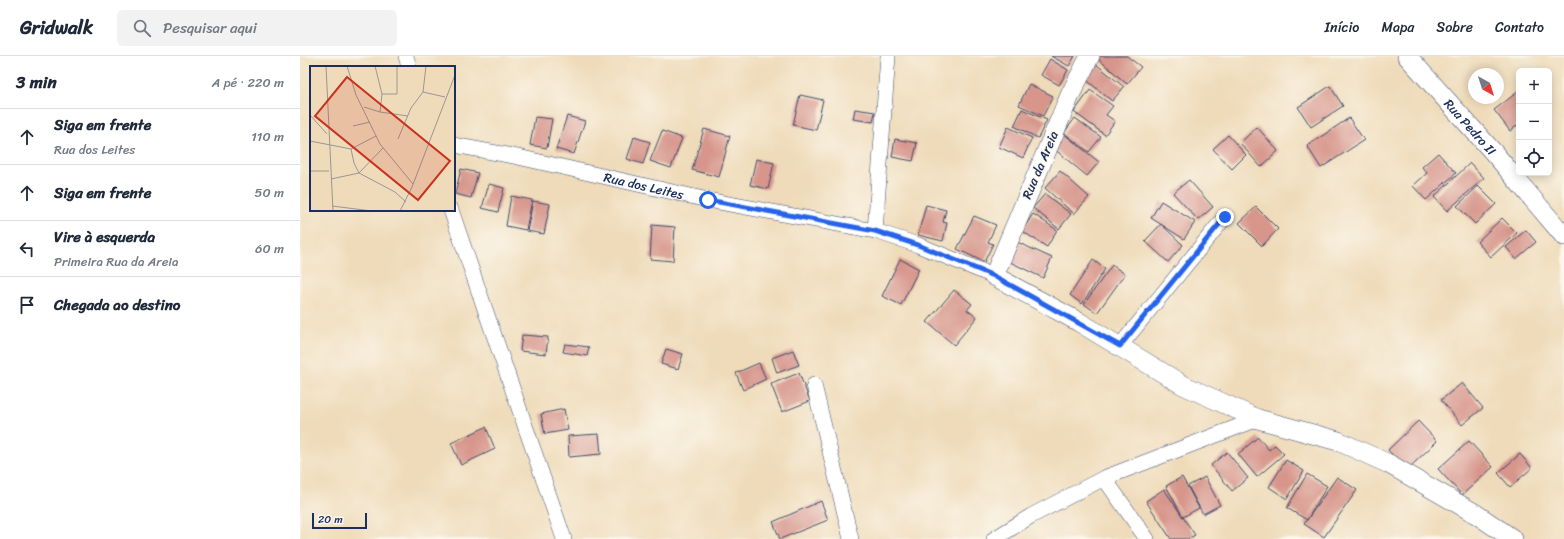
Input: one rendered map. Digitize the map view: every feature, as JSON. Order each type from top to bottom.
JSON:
[{"type":"street","points":[[406,56],[409,66]]},
{"type":"street","points":[[875,231],[888,56]]},
{"type":"street","name":"Rua da Areia","points":[[994,276],[1071,93],[1090,56]]},
{"type":"street","name":"Rua Pedro II","points":[[1407,56],[1494,153],[1564,236]]},
{"type":"street","name":"Rua dos Leites","points":[[455,145],[518,157],[715,202],[875,231],[918,245],[994,276]]},
{"type":"street","points":[[451,211],[564,539]]},
{"type":"street","points":[[1120,346],[1225,217]]},
{"type":"street","points":[[994,276],[1120,346],[1183,385],[1258,419],[1338,441],[1389,464],[1476,514],[1513,539]]},
{"type":"street","points":[[814,385],[851,539]]},
{"type":"street","points":[[994,539],[1031,516],[1104,478],[1258,419]]},
{"type":"street","points":[[1104,478],[1147,539]]},
{"type":"building","points":[[1051,56],[1075,56],[1069,66]]},
{"type":"building","points":[[1127,56],[1141,67],[1127,84],[1096,57]]},
{"type":"building","points":[[1050,59],[1068,70],[1059,85],[1041,75]]},
{"type":"building","points":[[1096,64],[1124,87],[1112,101],[1084,78]]},
{"type":"building","points":[[1029,84],[1053,96],[1043,116],[1019,105]]},
{"type":"building","points":[[1330,86],[1343,106],[1311,127],[1298,107]]},
{"type":"building","points":[[1090,90],[1113,106],[1106,115],[1115,121],[1105,135],[1074,112]]},
{"type":"building","points":[[1516,93],[1516,126],[1510,131],[1494,110],[1504,104]]},
{"type":"building","points":[[800,95],[823,100],[816,130],[793,125]]},
{"type":"building","points":[[855,109],[875,112],[873,122],[853,119]]},
{"type":"building","points":[[1022,109],[1047,120],[1038,138],[1014,126]]},
{"type":"building","points":[[567,116],[585,121],[574,154],[556,149]]},
{"type":"building","points":[[535,117],[552,119],[547,148],[530,145]]},
{"type":"building","points":[[1075,118],[1101,137],[1089,152],[1064,133]]},
{"type":"building","points":[[1349,118],[1364,140],[1321,168],[1307,146]]},
{"type":"building","points":[[1008,127],[1032,138],[1023,158],[999,147]]},
{"type":"building","points":[[1257,127],[1278,151],[1261,167],[1240,143]]},
{"type":"building","points":[[704,129],[730,136],[719,177],[692,170]]},
{"type":"building","points":[[662,131],[682,138],[671,168],[650,161]]},
{"type":"building","points":[[1064,134],[1099,162],[1087,176],[1053,148]]},
{"type":"building","points":[[1228,135],[1246,155],[1232,169],[1213,149]]},
{"type":"building","points":[[634,137],[650,142],[643,164],[627,159]]},
{"type":"building","points":[[895,139],[917,143],[913,161],[892,157]]},
{"type":"building","points":[[1438,153],[1456,173],[1426,200],[1413,186],[1427,173],[1422,167]]},
{"type":"building","points":[[756,159],[774,163],[768,189],[750,185]]},
{"type":"building","points":[[1470,163],[1484,178],[1447,211],[1434,197]]},
{"type":"building","points":[[461,169],[478,173],[471,198],[455,194]]},
{"type":"building","points":[[1060,171],[1089,197],[1074,214],[1045,188]]},
{"type":"building","points":[[1189,180],[1213,207],[1198,220],[1173,193]]},
{"type":"building","points":[[489,184],[504,188],[498,212],[482,208]]},
{"type":"building","points":[[1478,186],[1496,204],[1475,224],[1457,206]]},
{"type":"building","points":[[1045,194],[1071,214],[1059,229],[1033,208]]},
{"type":"building","points":[[511,196],[532,200],[526,230],[506,226]]},
{"type":"building","points":[[533,201],[550,204],[544,234],[527,231]]},
{"type":"building","points":[[1161,201],[1195,222],[1184,239],[1151,218]]},
{"type":"building","points":[[926,205],[946,210],[943,222],[947,223],[943,241],[918,235]]},
{"type":"building","points":[[1256,207],[1278,229],[1262,246],[1239,223]]},
{"type":"building","points":[[1033,214],[1057,230],[1047,247],[1022,231]]},
{"type":"building","points":[[974,216],[996,225],[988,242],[993,244],[984,262],[957,249]]},
{"type":"building","points":[[1502,218],[1517,233],[1491,257],[1477,242]]},
{"type":"building","points":[[1161,224],[1183,245],[1168,262],[1145,241]]},
{"type":"building","points":[[652,225],[675,227],[673,261],[650,259]]},
{"type":"building","points":[[1526,230],[1536,242],[1516,259],[1506,247]]},
{"type":"building","points":[[1017,242],[1052,258],[1043,278],[1008,261]]},
{"type":"building","points":[[900,259],[919,269],[901,305],[882,296]]},
{"type":"building","points":[[1093,260],[1105,269],[1082,304],[1070,295]]},
{"type":"building","points":[[1112,265],[1125,274],[1097,313],[1084,304]]},
{"type":"building","points":[[954,290],[972,304],[967,310],[977,317],[954,345],[927,322]]},
{"type":"building","points":[[522,335],[548,337],[546,354],[520,351]]},
{"type":"building","points":[[565,344],[589,347],[587,356],[563,352]]},
{"type":"building","points":[[666,349],[683,354],[678,369],[661,364]]},
{"type":"building","points":[[793,350],[799,365],[777,373],[772,358]]},
{"type":"building","points":[[759,363],[766,379],[743,390],[736,373]]},
{"type":"building","points":[[799,373],[810,401],[782,412],[771,384]]},
{"type":"building","points":[[1462,383],[1483,408],[1462,425],[1441,400]]},
{"type":"building","points":[[564,409],[568,430],[545,434],[541,414]]},
{"type":"building","points":[[1418,421],[1437,441],[1407,470],[1388,450]]},
{"type":"building","points":[[486,427],[495,449],[461,465],[451,443]]},
{"type":"building","points":[[599,434],[601,454],[569,457],[568,436]]},
{"type":"building","points":[[1258,437],[1269,450],[1275,445],[1284,454],[1257,477],[1238,454]]},
{"type":"building","points":[[1469,441],[1493,467],[1462,495],[1438,469]]},
{"type":"building","points":[[1227,452],[1248,478],[1232,491],[1211,465]]},
{"type":"building","points":[[1520,454],[1532,468],[1510,487],[1498,473]]},
{"type":"building","points":[[1286,460],[1304,471],[1287,499],[1269,487]]},
{"type":"building","points":[[1307,474],[1327,486],[1307,520],[1287,508]]},
{"type":"building","points":[[1182,477],[1199,508],[1183,517],[1166,486]]},
{"type":"building","points":[[1205,477],[1220,505],[1203,514],[1188,486]]},
{"type":"building","points":[[1337,477],[1357,490],[1324,537],[1304,524]]},
{"type":"building","points":[[1164,489],[1195,535],[1188,539],[1171,539],[1146,501]]},
{"type":"building","points":[[821,501],[828,520],[780,539],[773,522]]},
{"type":"route","points":[[708,200],[780,215],[875,231],[918,245],[994,276],[1120,346],[1225,217]]}]
